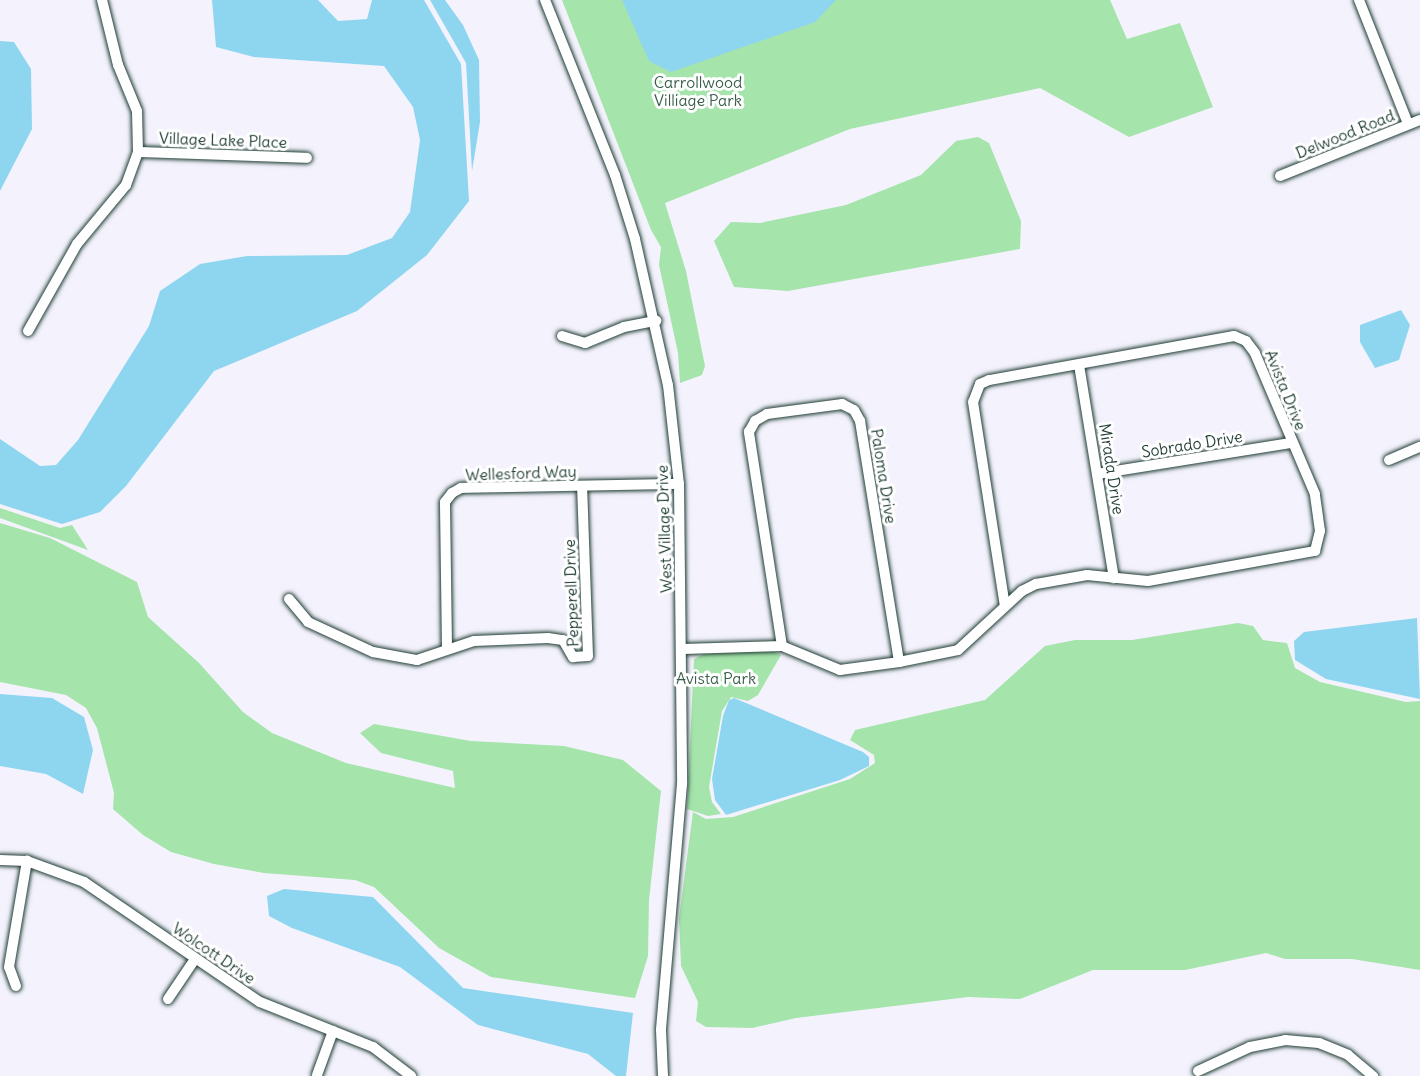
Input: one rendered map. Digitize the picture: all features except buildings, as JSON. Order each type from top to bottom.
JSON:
[{"type":"street","points":[[28,332],[77,244],[126,185],[138,152],[137,111],[118,65],[102,0]]},
{"type":"street","name":"West Village Drive","points":[[545,0],[615,175],[656,321],[679,484],[683,649],[682,784],[662,1030],[663,1076]]},
{"type":"street","points":[[1359,0],[1408,124]]},
{"type":"street","name":"Delwood Road","points":[[1280,176],[1420,120]]},
{"type":"street","name":"Village Lake Place","points":[[138,152],[307,158]]},
{"type":"street","points":[[562,336],[585,343],[624,327],[656,321]]},
{"type":"street","name":"Avista Drive","points":[[683,649],[782,646],[840,670],[899,662],[958,650],[1005,606],[1036,584],[1087,575],[1148,581],[1315,551],[1320,531],[1315,494],[1291,444],[1255,353],[1240,338],[1234,336],[989,380],[980,384],[973,402],[1005,606]]},
{"type":"street","name":"Mirada Drive","points":[[1079,365],[1114,578]]},
{"type":"street","name":"Paloma Drive","points":[[782,646],[749,432],[755,421],[767,414],[842,404],[854,410],[860,421],[899,662]]},
{"type":"street","name":"Sobrado Drive","points":[[1097,474],[1291,444]]},
{"type":"street","points":[[1389,460],[1420,447]]},
{"type":"street","name":"Wellesford Way","points":[[447,648],[444,502],[452,493],[461,488],[679,484]]},
{"type":"street","name":"Pepperell Drive","points":[[289,599],[308,622],[374,652],[417,660],[447,648],[474,641],[548,639],[563,640],[573,657],[588,656],[582,486]]},
{"type":"street","name":"Wolcott Drive","points":[[0,860],[27,861],[84,882],[260,1002],[373,1047],[411,1076]]},
{"type":"street","points":[[16,986],[9,967],[27,861]]},
{"type":"street","points":[[168,999],[195,959]]},
{"type":"street","points":[[317,1075],[333,1031]]},
{"type":"street","points":[[1197,1071],[1250,1047],[1285,1040],[1319,1043],[1348,1055],[1372,1076]]},
{"type":"green space","name":"Carrollwood Villiage Park","points":[[562,0],[1110,0],[1127,39],[1180,23],[1213,107],[1129,137],[1040,88],[850,129],[665,203],[686,271],[705,366],[702,375],[680,383],[678,353],[659,265],[661,247],[651,230]]},
{"type":"green space","points":[[978,137],[989,143],[1021,221],[1020,249],[788,291],[734,287],[714,241],[731,222],[760,223],[846,205],[921,175],[956,141]]},
{"type":"green space","points":[[0,508],[60,528],[72,525],[88,550],[0,518]]},
{"type":"green space","points":[[0,523],[50,538],[137,582],[148,617],[199,663],[243,712],[272,733],[346,763],[455,788],[453,771],[381,753],[360,733],[374,724],[471,741],[564,746],[623,760],[661,791],[649,900],[648,956],[635,998],[491,977],[439,948],[374,887],[355,880],[264,873],[214,864],[171,852],[143,835],[113,809],[114,793],[97,728],[86,708],[66,695],[0,682]]},
{"type":"green space","points":[[1238,623],[1253,626],[1263,640],[1287,643],[1295,668],[1320,682],[1406,702],[1420,701],[1420,970],[1352,959],[1285,959],[1266,953],[1185,970],[1093,970],[1020,999],[968,997],[796,1018],[752,1028],[706,1027],[696,1021],[698,1002],[681,966],[679,918],[693,812],[706,819],[733,817],[850,779],[875,763],[874,755],[850,740],[855,730],[985,700],[1045,646],[1075,640],[1132,640]]},
{"type":"green space","name":"Avista Park","points":[[772,651],[781,655],[758,695],[748,701],[731,697],[722,711],[709,787],[712,802],[721,814],[708,816],[687,809],[694,659],[704,654]]},
{"type":"water","points":[[212,0],[318,0],[338,21],[367,19],[372,0],[424,0],[461,64],[469,201],[427,255],[357,311],[214,371],[126,486],[100,512],[62,524],[0,504],[0,439],[40,466],[56,465],[78,440],[149,326],[160,291],[200,264],[247,256],[347,255],[392,238],[410,212],[420,140],[413,107],[384,66],[254,57],[216,47]]},
{"type":"water","points":[[430,0],[445,0],[463,25],[479,60],[480,122],[472,171],[466,63]]},
{"type":"water","points":[[622,0],[836,0],[815,22],[671,72],[649,61]]},
{"type":"water","points":[[0,41],[14,42],[31,69],[32,129],[0,191]]},
{"type":"water","points":[[1401,310],[1410,325],[1399,360],[1375,368],[1360,342],[1360,325]]},
{"type":"water","points":[[1417,618],[1420,699],[1326,679],[1295,660],[1294,641],[1304,632]]},
{"type":"water","points":[[0,694],[52,698],[84,717],[93,750],[83,794],[46,774],[0,766]]},
{"type":"water","points":[[734,698],[863,752],[869,757],[869,766],[840,780],[726,815],[715,800],[712,779],[723,716],[729,700]]},
{"type":"water","points":[[284,889],[373,897],[463,988],[633,1013],[626,1076],[616,1076],[588,1054],[478,1025],[400,967],[292,928],[269,916],[267,896]]}]
